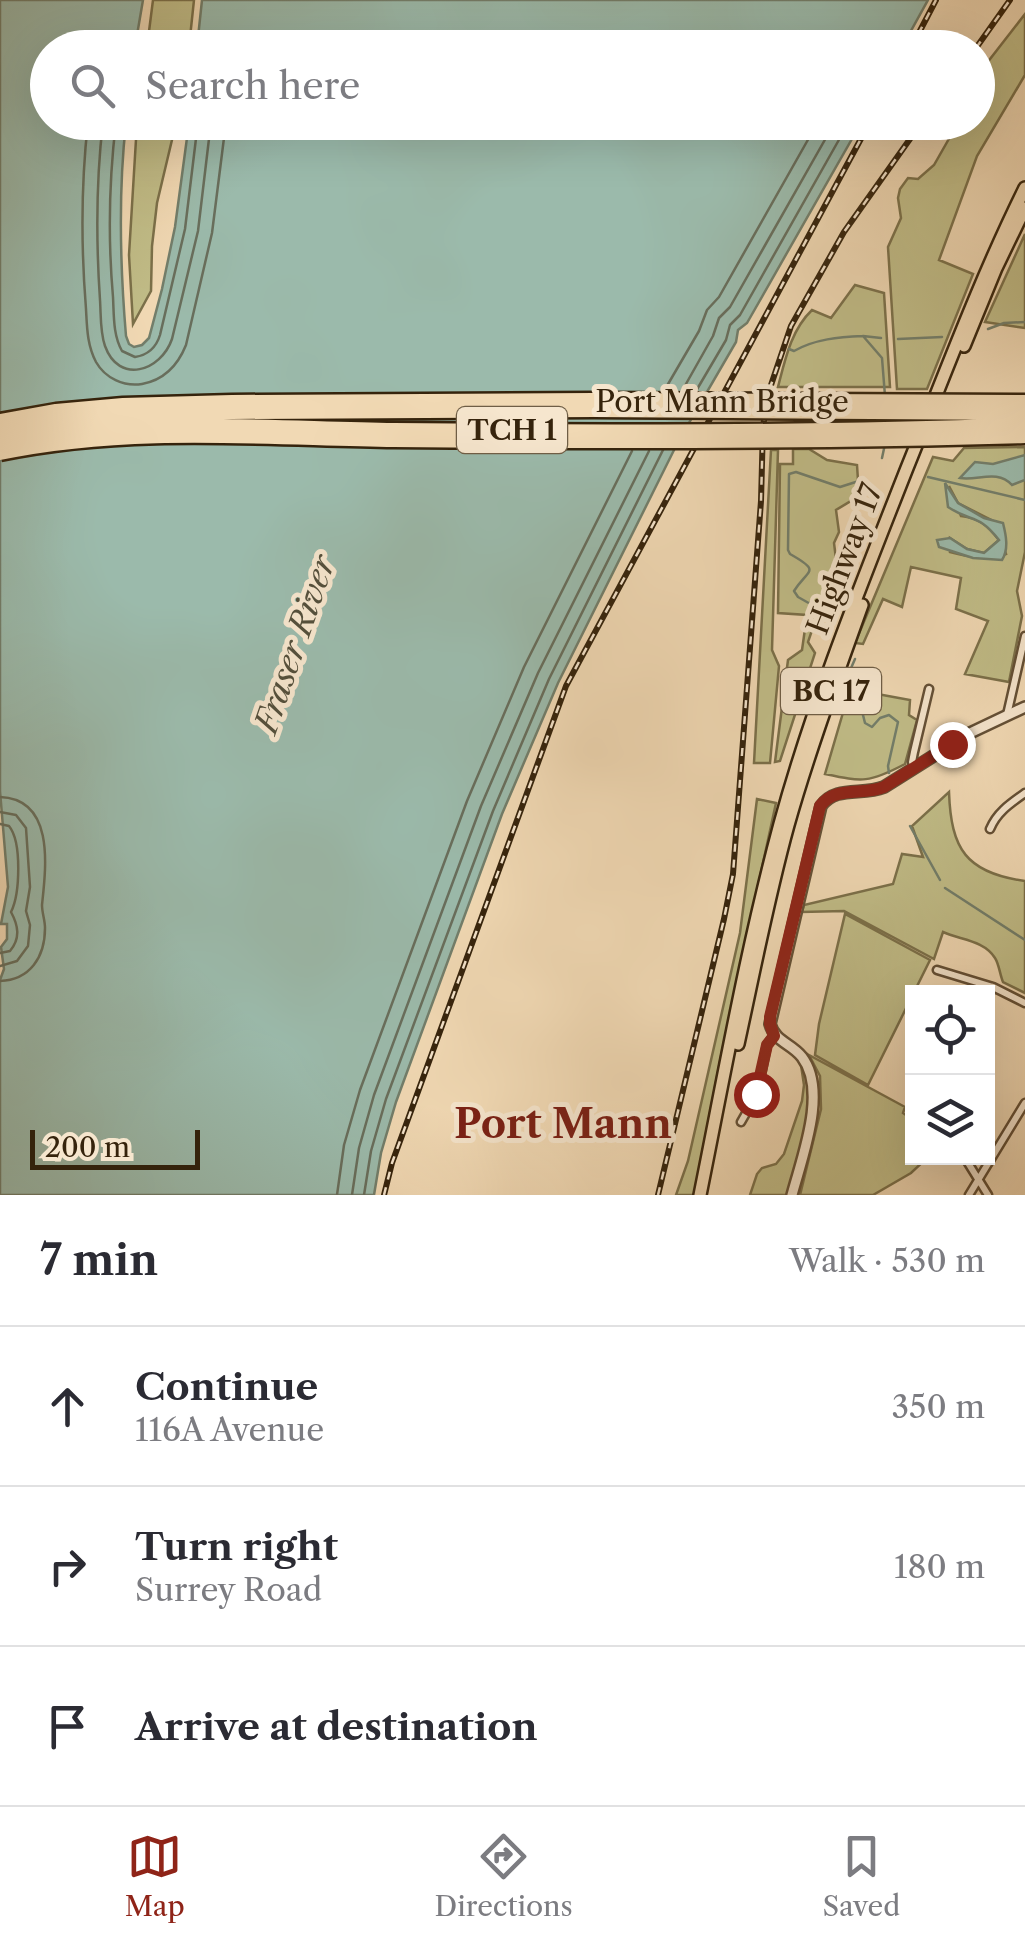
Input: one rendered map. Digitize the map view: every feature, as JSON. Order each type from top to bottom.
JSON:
[{"type":"highway","name":"Highway 17","points":[[703,1195],[757,912],[816,707],[972,305],[1025,188]]},
{"type":"highway","name":"Highway 17","points":[[703,1195],[788,824],[824,709],[923,447],[996,268],[1025,208]]},
{"type":"highway","points":[[0,420],[123,405],[286,401],[1025,402]]},
{"type":"highway","name":"Port Mann Bridge","points":[[0,431],[107,416],[232,412],[1025,413]]},
{"type":"highway","name":"Port Mann Bridge","points":[[0,442],[58,432],[160,426],[394,430],[1025,426]]},
{"type":"highway","points":[[0,453],[60,442],[160,436],[394,440],[1025,436]]},
{"type":"street","points":[[1007,715],[1025,636]]},
{"type":"street","points":[[916,768],[912,762],[929,689]]},
{"type":"street","points":[[792,1195],[811,1119],[813,1083],[803,1058],[774,1036],[770,1017],[818,812],[824,800],[840,793],[874,791],[892,783],[952,744],[1025,707]]},
{"type":"street","points":[[990,829],[995,818],[1025,793]]},
{"type":"street","points":[[937,970],[984,985]]},
{"type":"street","points":[[995,989],[1025,1003]]},
{"type":"street","points":[[740,1122],[756,1094],[767,1045],[774,1036]]},
{"type":"street","points":[[969,1195],[1025,1103]]},
{"type":"street","points":[[969,1165],[988,1195]]},
{"type":"shaded area","points":[[153,0],[194,0],[191,30],[149,30]]},
{"type":"shaded area","points":[[1025,14],[1025,75],[995,126],[995,53]]},
{"type":"shaded area","points":[[136,140],[172,140],[157,203],[151,291],[133,324],[129,255]]},
{"type":"shaded area","points":[[948,140],[986,140],[939,260],[973,274],[927,389],[897,389],[888,247],[901,218],[900,189],[908,178],[918,179],[934,165]]},
{"type":"shaded area","points":[[1025,234],[1025,328],[985,322]]},
{"type":"shaded area","points":[[855,285],[884,293],[890,387],[778,387],[790,346],[805,318],[812,310],[831,318]]},
{"type":"shaded area","points":[[1025,447],[1025,552],[1017,591],[1022,616],[1009,682],[965,674],[988,621],[956,609],[961,578],[911,567],[902,607],[883,599],[863,644],[855,643],[933,457],[953,461],[964,448]],"holes":[[[949,486],[958,503],[995,522],[1006,554],[985,558],[950,552],[950,538],[967,549],[984,553],[999,540],[983,523],[961,516]]]},
{"type":"shaded area","points":[[793,449],[809,449],[827,460],[857,465],[859,496],[836,510],[836,559],[808,642],[815,653],[780,761],[775,762],[788,660],[802,650],[807,615],[778,613],[780,464],[793,464]]},
{"type":"shaded area","points":[[771,450],[778,450],[772,650],[779,666],[770,763],[754,763]]},
{"type":"shaded area","points":[[861,691],[910,700],[909,715],[917,720],[905,764],[866,779],[825,774],[847,699]]},
{"type":"shaded area","points":[[949,792],[953,829],[966,855],[989,872],[1025,881],[1025,993],[1003,982],[995,958],[985,947],[971,941],[943,932],[934,959],[844,911],[802,912],[804,905],[893,884],[902,854],[923,857],[912,826]]},
{"type":"shaded area","points":[[757,799],[776,803],[694,1195],[676,1195],[688,1161],[740,933]]},
{"type":"shaded area","points":[[845,914],[930,960],[918,985],[905,985],[905,1010],[868,1085],[815,1055]]},
{"type":"shaded area","points":[[809,1055],[905,1107],[905,1165],[920,1165],[873,1195],[800,1195],[821,1109],[820,1076]]},
{"type":"shaded area","points":[[801,1065],[807,1082],[808,1115],[788,1195],[750,1195],[757,1174],[776,1164],[784,1154],[802,1101]]},
{"type":"water","name":"Fraser River","points":[[0,0],[143,0],[138,30],[30,30],[30,140],[125,140],[121,256],[126,336],[134,347],[149,338],[162,289],[187,140],[851,140],[747,323],[738,330],[736,342],[679,440],[558,683],[502,814],[396,1102],[374,1195],[0,1195],[0,980],[4,969],[1,947],[7,939],[7,924],[1,924],[8,887],[0,791]]},
{"type":"water","points":[[202,0],[928,0],[911,30],[199,30]]},
{"type":"water","points":[[1025,455],[1025,480],[1012,485],[994,477],[960,478],[975,462],[993,464]]},
{"type":"water","points":[[945,483],[958,503],[984,518],[1003,523],[1006,547],[1002,560],[973,558],[939,547],[937,540],[950,538],[967,549],[984,553],[999,540],[980,522],[948,507]]},
{"type":"waterway","points":[[988,329],[1025,322]]},
{"type":"waterway","points":[[863,336],[881,338]]},
{"type":"waterway","points":[[789,349],[794,351],[827,339],[863,336],[882,358],[885,396]]},
{"type":"waterway","points":[[898,339],[942,337]]},
{"type":"waterway","points":[[882,458],[885,444]]},
{"type":"waterway","points":[[814,606],[794,591],[809,568],[788,550],[789,474],[796,472],[840,487],[862,480]]},
{"type":"waterway","points":[[928,477],[1025,500]]},
{"type":"waterway","points":[[855,659],[848,675],[865,723],[872,727],[889,715],[898,722],[889,773]]},
{"type":"waterway","points":[[910,826],[940,880]]},
{"type":"waterway","points":[[945,888],[1025,940]]},
{"type":"railway","points":[[920,30],[936,0]]},
{"type":"railway","points":[[989,30],[1010,0]]},
{"type":"railway","points":[[384,1195],[392,1163],[566,686],[860,140]]},
{"type":"railway","points":[[658,1195],[733,874],[761,501],[763,426],[770,388],[791,326],[844,232],[909,140]]},
{"type":"district","name":"Port Mann","points":[[563,1124]]},
{"type":"route","points":[[756,1094],[767,1045],[774,1036],[770,1017],[820,806],[833,794],[884,787],[952,744]]}]
